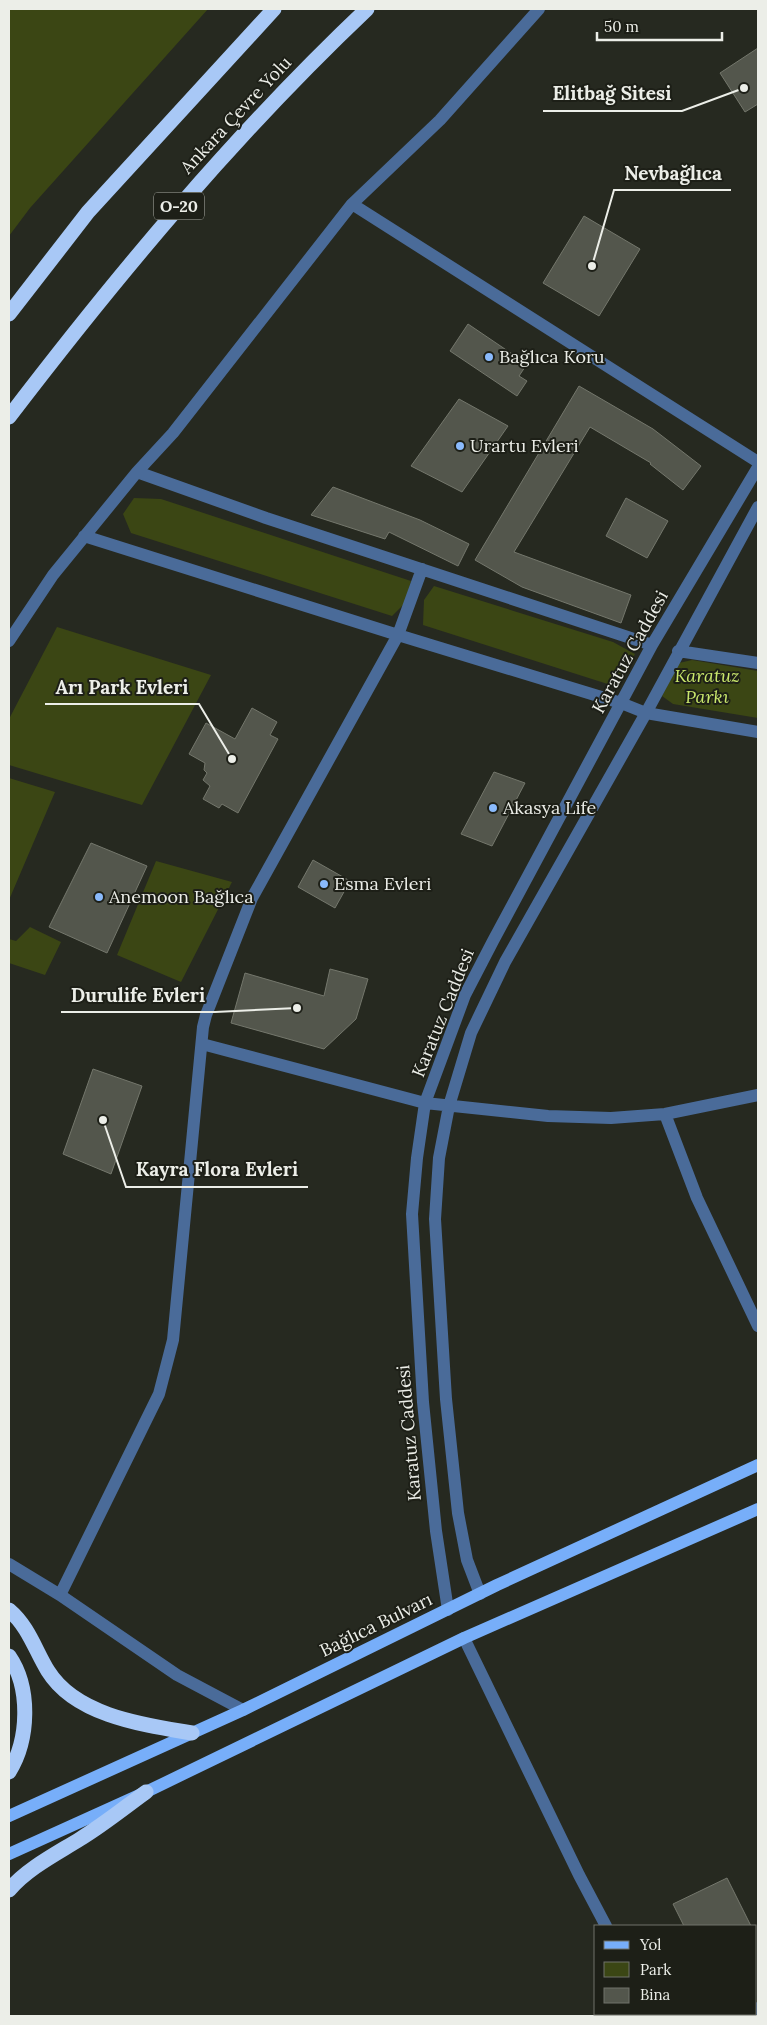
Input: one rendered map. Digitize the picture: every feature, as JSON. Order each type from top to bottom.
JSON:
[{"type":"highway","points":[[9,314],[88,212],[274,9]]},
{"type":"highway","name":"Ankara Çevre Yolu","points":[[9,417],[80,323],[157,231],[304,69],[367,9]]},
{"type":"highway","points":[[9,1610],[17,1617],[35,1643],[48,1672],[70,1694],[107,1716],[192,1733]]},
{"type":"highway","points":[[9,1656],[15,1665],[24,1697],[24,1735],[16,1760],[9,1772]]},
{"type":"highway","points":[[9,1890],[16,1882],[50,1857],[82,1838],[146,1792]]},
{"type":"main road","name":"Bağlıca Bulvarı","points":[[9,1816],[243,1710],[480,1594],[758,1465]]},
{"type":"main road","points":[[9,1854],[146,1792],[464,1638],[758,1508]]},
{"type":"street","points":[[9,641],[52,574],[137,472],[173,433],[352,204],[440,120],[539,9]]},
{"type":"street","points":[[352,204],[758,462]]},
{"type":"street","name":"Karatuz Caddesi","points":[[448,1610],[436,1531],[424,1412],[412,1214],[417,1158],[425,1103],[465,995],[652,645],[758,467]]},
{"type":"street","points":[[137,472],[266,518],[652,645]]},
{"type":"street","name":"Karatuz Caddesi","points":[[480,1594],[467,1560],[458,1513],[446,1399],[435,1219],[439,1158],[449,1106],[472,1033],[501,970],[646,713],[678,651],[758,507]]},
{"type":"street","points":[[84,536],[621,703],[646,713],[758,732]]},
{"type":"street","points":[[60,1595],[160,1394],[167,1368],[173,1340],[206,1015],[252,898],[398,635],[422,569]]},
{"type":"street","points":[[678,651],[758,663]]},
{"type":"street","points":[[202,1044],[425,1103],[548,1116],[611,1118],[664,1114],[758,1095]]},
{"type":"street","points":[[664,1114],[697,1198],[758,1326]]},
{"type":"street","points":[[9,1564],[60,1595],[177,1675],[243,1710]]},
{"type":"street","points":[[464,1638],[578,1875],[605,1925]]},
{"type":"green space","points":[[9,9],[208,9],[30,208],[9,236]]},
{"type":"green space","points":[[134,498],[161,499],[411,581],[405,603],[392,616],[131,533],[123,514]]},
{"type":"green space","points":[[434,586],[613,642],[635,654],[617,687],[423,625],[424,600]]},
{"type":"green space","points":[[57,627],[211,675],[142,805],[9,765],[9,719]]},
{"type":"green space","name":"Karatuz Parkı","points":[[692,660],[758,671],[758,718],[673,704],[662,696],[679,663]]},
{"type":"green space","points":[[9,778],[55,792],[9,900]]},
{"type":"green space","points":[[156,861],[232,882],[181,982],[117,955]]},
{"type":"green space","points":[[30,927],[61,942],[45,975],[9,963],[9,939],[16,941]]},
{"type":"building","points":[[758,48],[758,104],[745,112],[720,73]]},
{"type":"building","points":[[584,216],[640,249],[599,316],[543,283]]},
{"type":"building","name":"Bağlıca Koru","points":[[468,324],[527,364],[519,376],[527,381],[517,396],[450,351]]},
{"type":"building","points":[[579,386],[653,429],[701,466],[683,490],[651,463],[590,427],[514,552],[631,595],[621,623],[522,587],[475,560]]},
{"type":"building","name":"Urartu Evleri","points":[[459,399],[508,426],[462,492],[411,466]]},
{"type":"building","points":[[333,487],[420,520],[469,544],[458,566],[389,532],[385,539],[311,515]]},
{"type":"building","points":[[626,498],[668,521],[647,558],[606,536]]},
{"type":"building","points":[[252,708],[277,722],[270,735],[278,739],[238,813],[222,804],[219,808],[203,799],[210,786],[203,780],[207,773],[204,770],[205,763],[189,754],[206,723],[235,739]]},
{"type":"building","name":"Akasya Life","points":[[494,772],[525,783],[492,846],[461,834]]},
{"type":"building","name":"Anemoon Bağlıca","points":[[91,843],[147,866],[107,953],[49,927]]},
{"type":"building","name":"Esma Evleri","points":[[313,860],[350,881],[335,908],[298,887]]},
{"type":"building","points":[[330,969],[368,979],[356,1019],[324,1049],[231,1023],[245,973],[324,996]]},
{"type":"building","points":[[93,1069],[142,1086],[111,1174],[63,1154]]},
{"type":"building","points":[[727,1878],[750,1925],[684,1925],[673,1904]]},
{"type":"place","name":"Elitbağ Sitesi","points":[[744,88]]},
{"type":"place","name":"Nevbağlıca","points":[[592,266]]},
{"type":"place","name":"Bağlıca Koru","points":[[489,357]]},
{"type":"place","name":"Urartu Evleri","points":[[460,446]]},
{"type":"place","name":"Arı Park Evleri","points":[[232,759]]},
{"type":"place","name":"Akasya Life","points":[[493,808]]},
{"type":"place","name":"Esma Evleri","points":[[324,884]]},
{"type":"place","name":"Anemoon Bağlıca","points":[[99,897]]},
{"type":"place","name":"Durulife Evleri","points":[[297,1008]]},
{"type":"place","name":"Kayra Flora Evleri","points":[[103,1120]]}]
